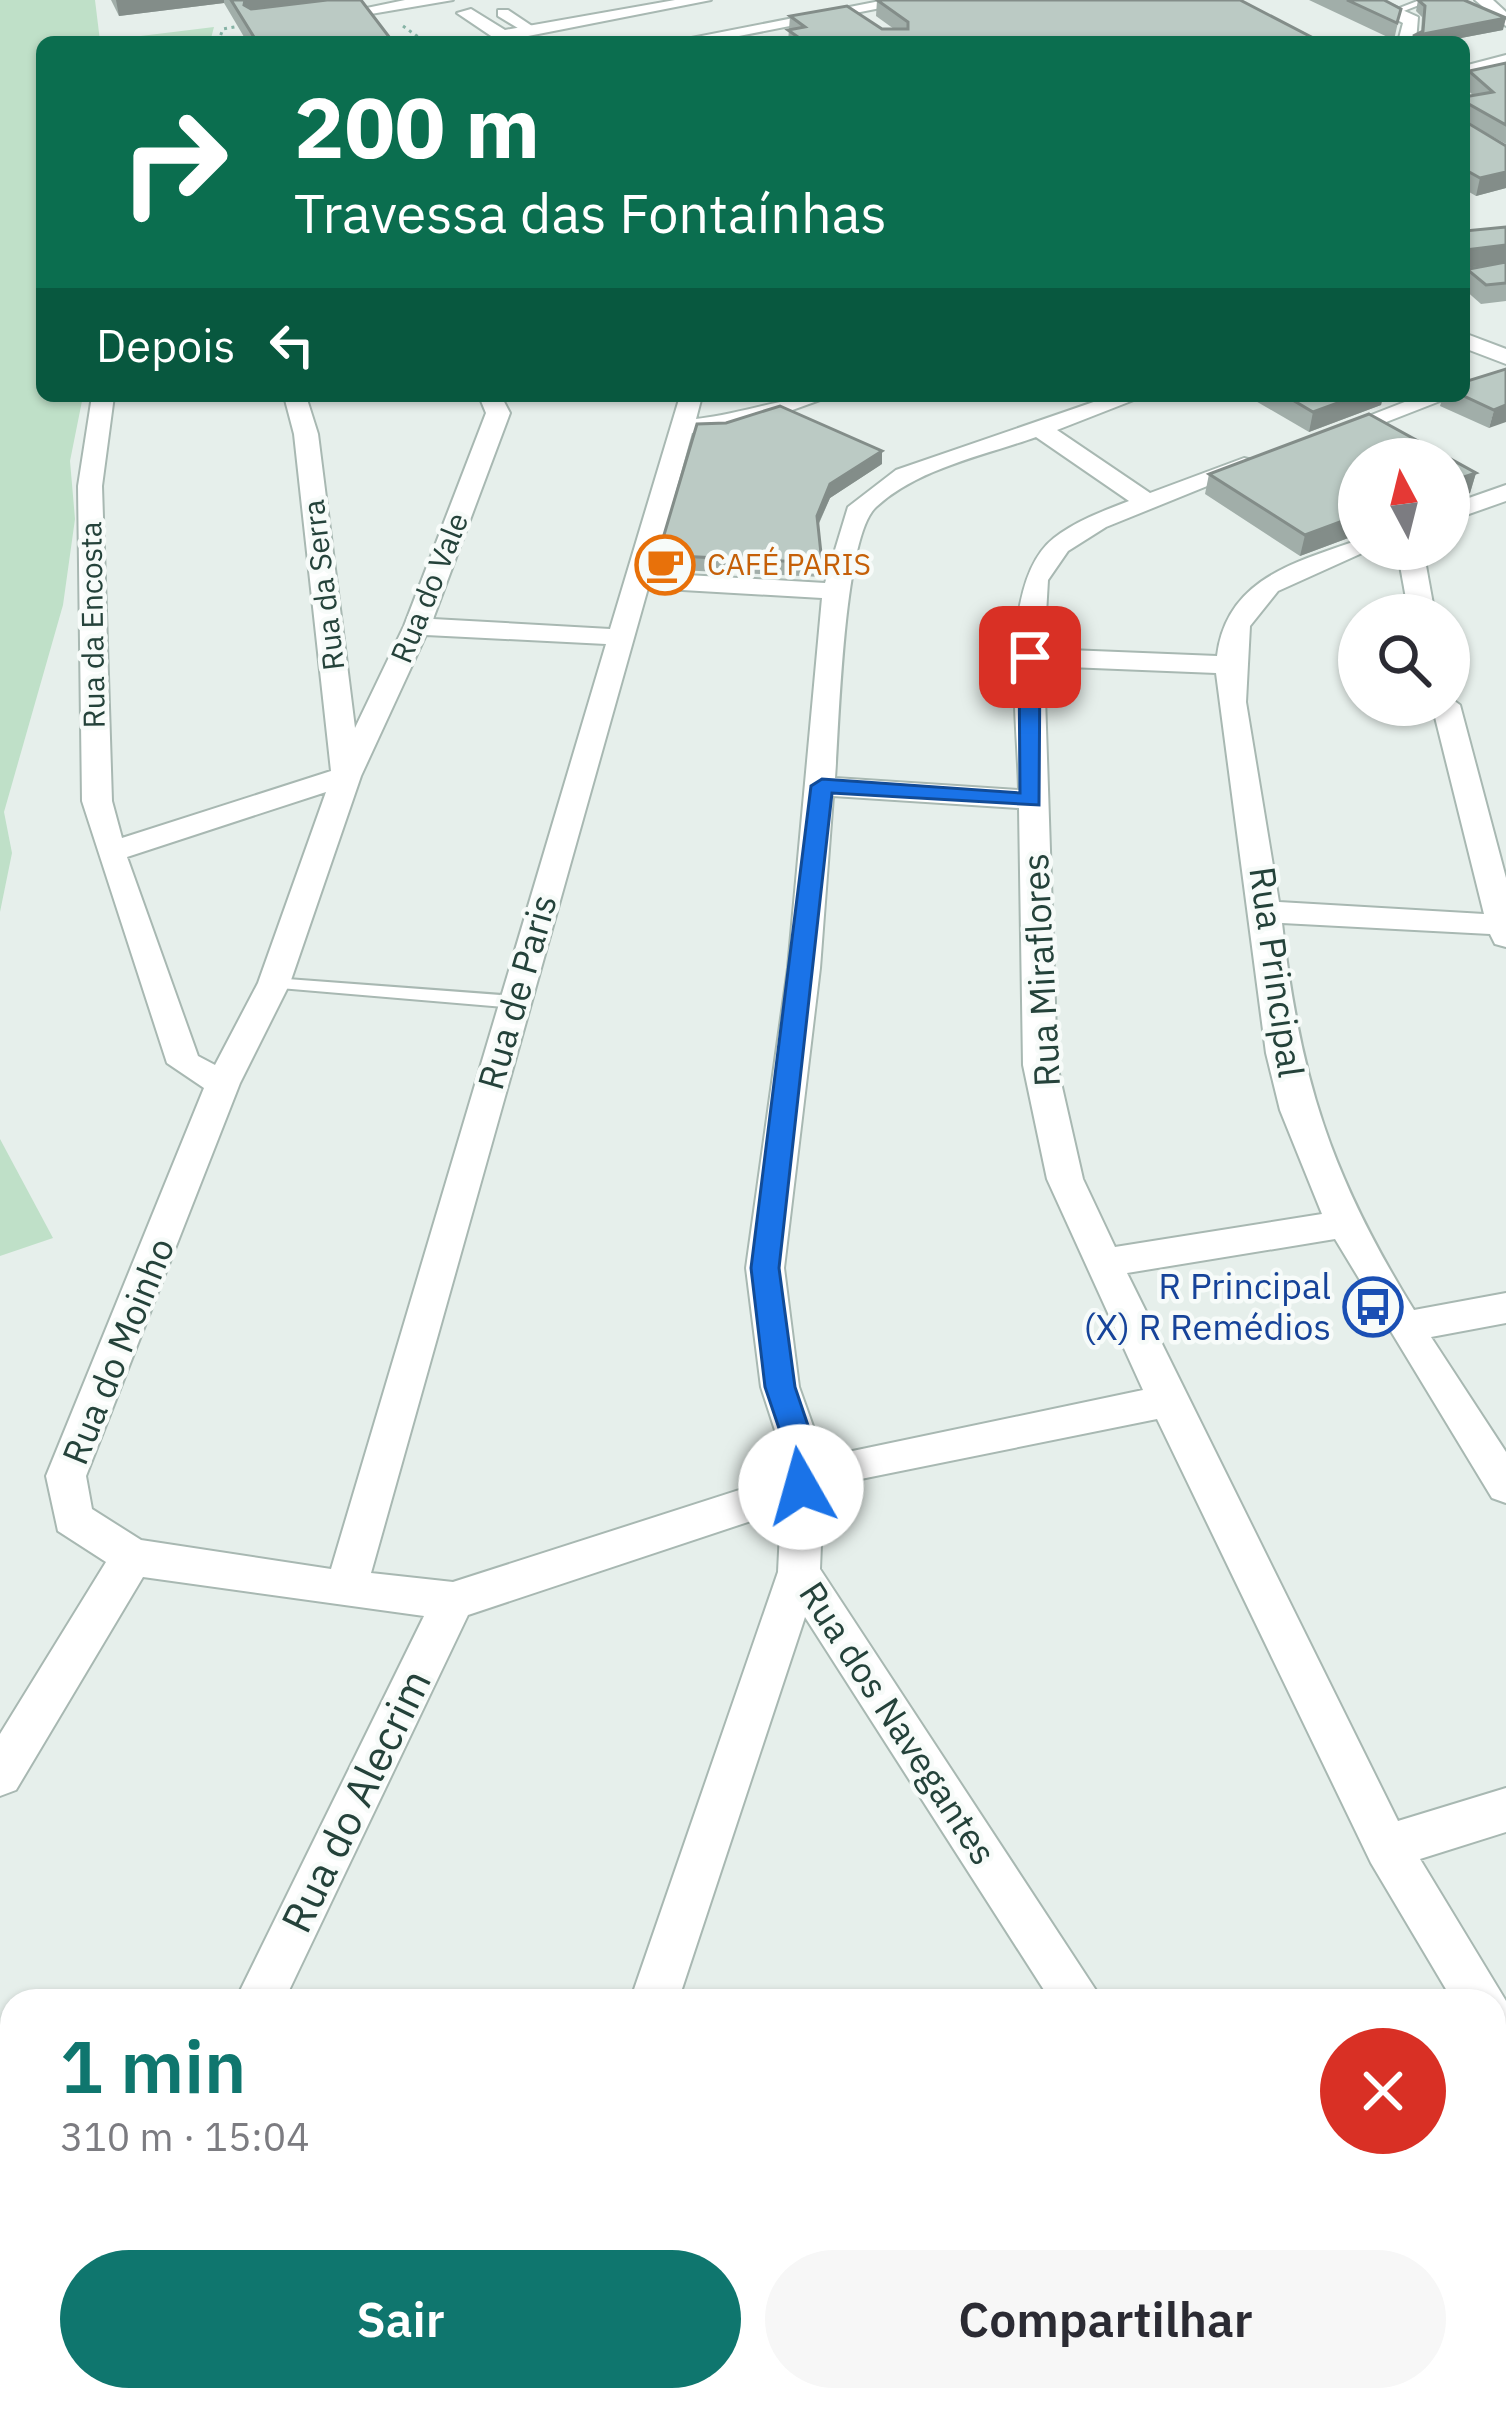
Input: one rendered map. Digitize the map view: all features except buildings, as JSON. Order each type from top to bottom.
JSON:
[{"type":"street","points":[[365,10],[445,0]]},
{"type":"street","points":[[516,36],[566,16],[703,0]]},
{"type":"street","points":[[713,36],[913,0]]},
{"type":"street","points":[[1366,0],[1412,21],[1408,36]]},
{"type":"street","points":[[1483,0],[1506,22]]},
{"type":"street","points":[[851,11],[880,32]]},
{"type":"street","points":[[465,13],[502,36]]},
{"type":"street","points":[[503,13],[545,36]]},
{"type":"street","points":[[1470,70],[1506,60]]},
{"type":"street","points":[[1470,342],[1506,357]]},
{"type":"street","name":"Rua da Encosta","points":[[102,402],[90,508],[97,801],[110,853],[184,1063],[223,1083]]},
{"type":"street","name":"Rua da Serra","points":[[297,402],[306,434],[346,776]]},
{"type":"street","name":"Rua do Vale","points":[[274,983],[346,776],[417,626],[498,413],[493,402]]},
{"type":"street","points":[[687,411],[740,421],[801,402]]},
{"type":"street","name":"Rua dos Navegantes","points":[[1071,1989],[799,1572],[804,1458],[780,1387],[765,1268],[822,786],[836,591],[860,507],[905,476],[1115,402]]},
{"type":"street","points":[[1315,441],[1425,402]]},
{"type":"street","name":"Rua de Paris","points":[[346,1588],[687,411]]},
{"type":"street","points":[[1038,428],[1145,501]]},
{"type":"street","name":"Rua Miraflores","points":[[1273,456],[1145,501],[1059,546],[1035,580],[1031,800],[1040,1065],[1065,1179],[1103,1263],[1387,1847],[1473,1989]]},
{"type":"street","points":[[1470,506],[1506,492]]},
{"type":"street","name":"Rua Principal","points":[[1338,556],[1294,573],[1249,602],[1235,629],[1232,665],[1269,912],[1283,1054],[1307,1137],[1345,1224],[1506,1486]]},
{"type":"street","points":[[637,580],[836,591]]},
{"type":"street","points":[[417,626],[618,637]]},
{"type":"street","points":[[1030,657],[1232,665]]},
{"type":"street","points":[[1269,912],[1504,931],[1451,726]]},
{"type":"street","points":[[110,853],[346,776]]},
{"type":"street","points":[[822,786],[1031,800]]},
{"type":"street","name":"Rua do Moinho","points":[[132,1557],[73,1519],[66,1476],[223,1083],[274,983]]},
{"type":"street","points":[[1103,1263],[1345,1224]]},
{"type":"street","points":[[1408,1326],[1506,1308]]},
{"type":"street","points":[[0,1774],[132,1557],[454,1600],[801,1487],[843,1466],[1168,1401]]},
{"type":"street","points":[[665,1989],[799,1572]]},
{"type":"street","name":"Rua do Alecrim","points":[[265,1989],[454,1600]]},
{"type":"street","points":[[1387,1847],[1506,1810]]},
{"type":"lane","points":[[1394,12],[1428,0]]},
{"type":"lane","points":[[343,13],[365,10],[378,26]]},
{"type":"lane","points":[[274,983],[515,1002]]},
{"type":"path","points":[[220,36],[223,29],[254,23]]},
{"type":"green space","points":[[0,0],[95,0],[99,36],[36,36],[36,402],[82,402],[70,461],[75,519],[63,605],[4,812],[12,853],[0,912]]},
{"type":"green space","points":[[214,27],[212,36],[141,36]]},
{"type":"green space","points":[[0,1139],[53,1238],[0,1256]]},
{"type":"place","name":"CAFÉ PARIS","points":[[665,565]]},
{"type":"place","name":"R Principal (X) R Remédios","points":[[1373,1307]]},
{"type":"route","points":[[801,1487],[804,1458],[780,1387],[765,1268],[822,786],[1031,800],[1030,657]]}]
